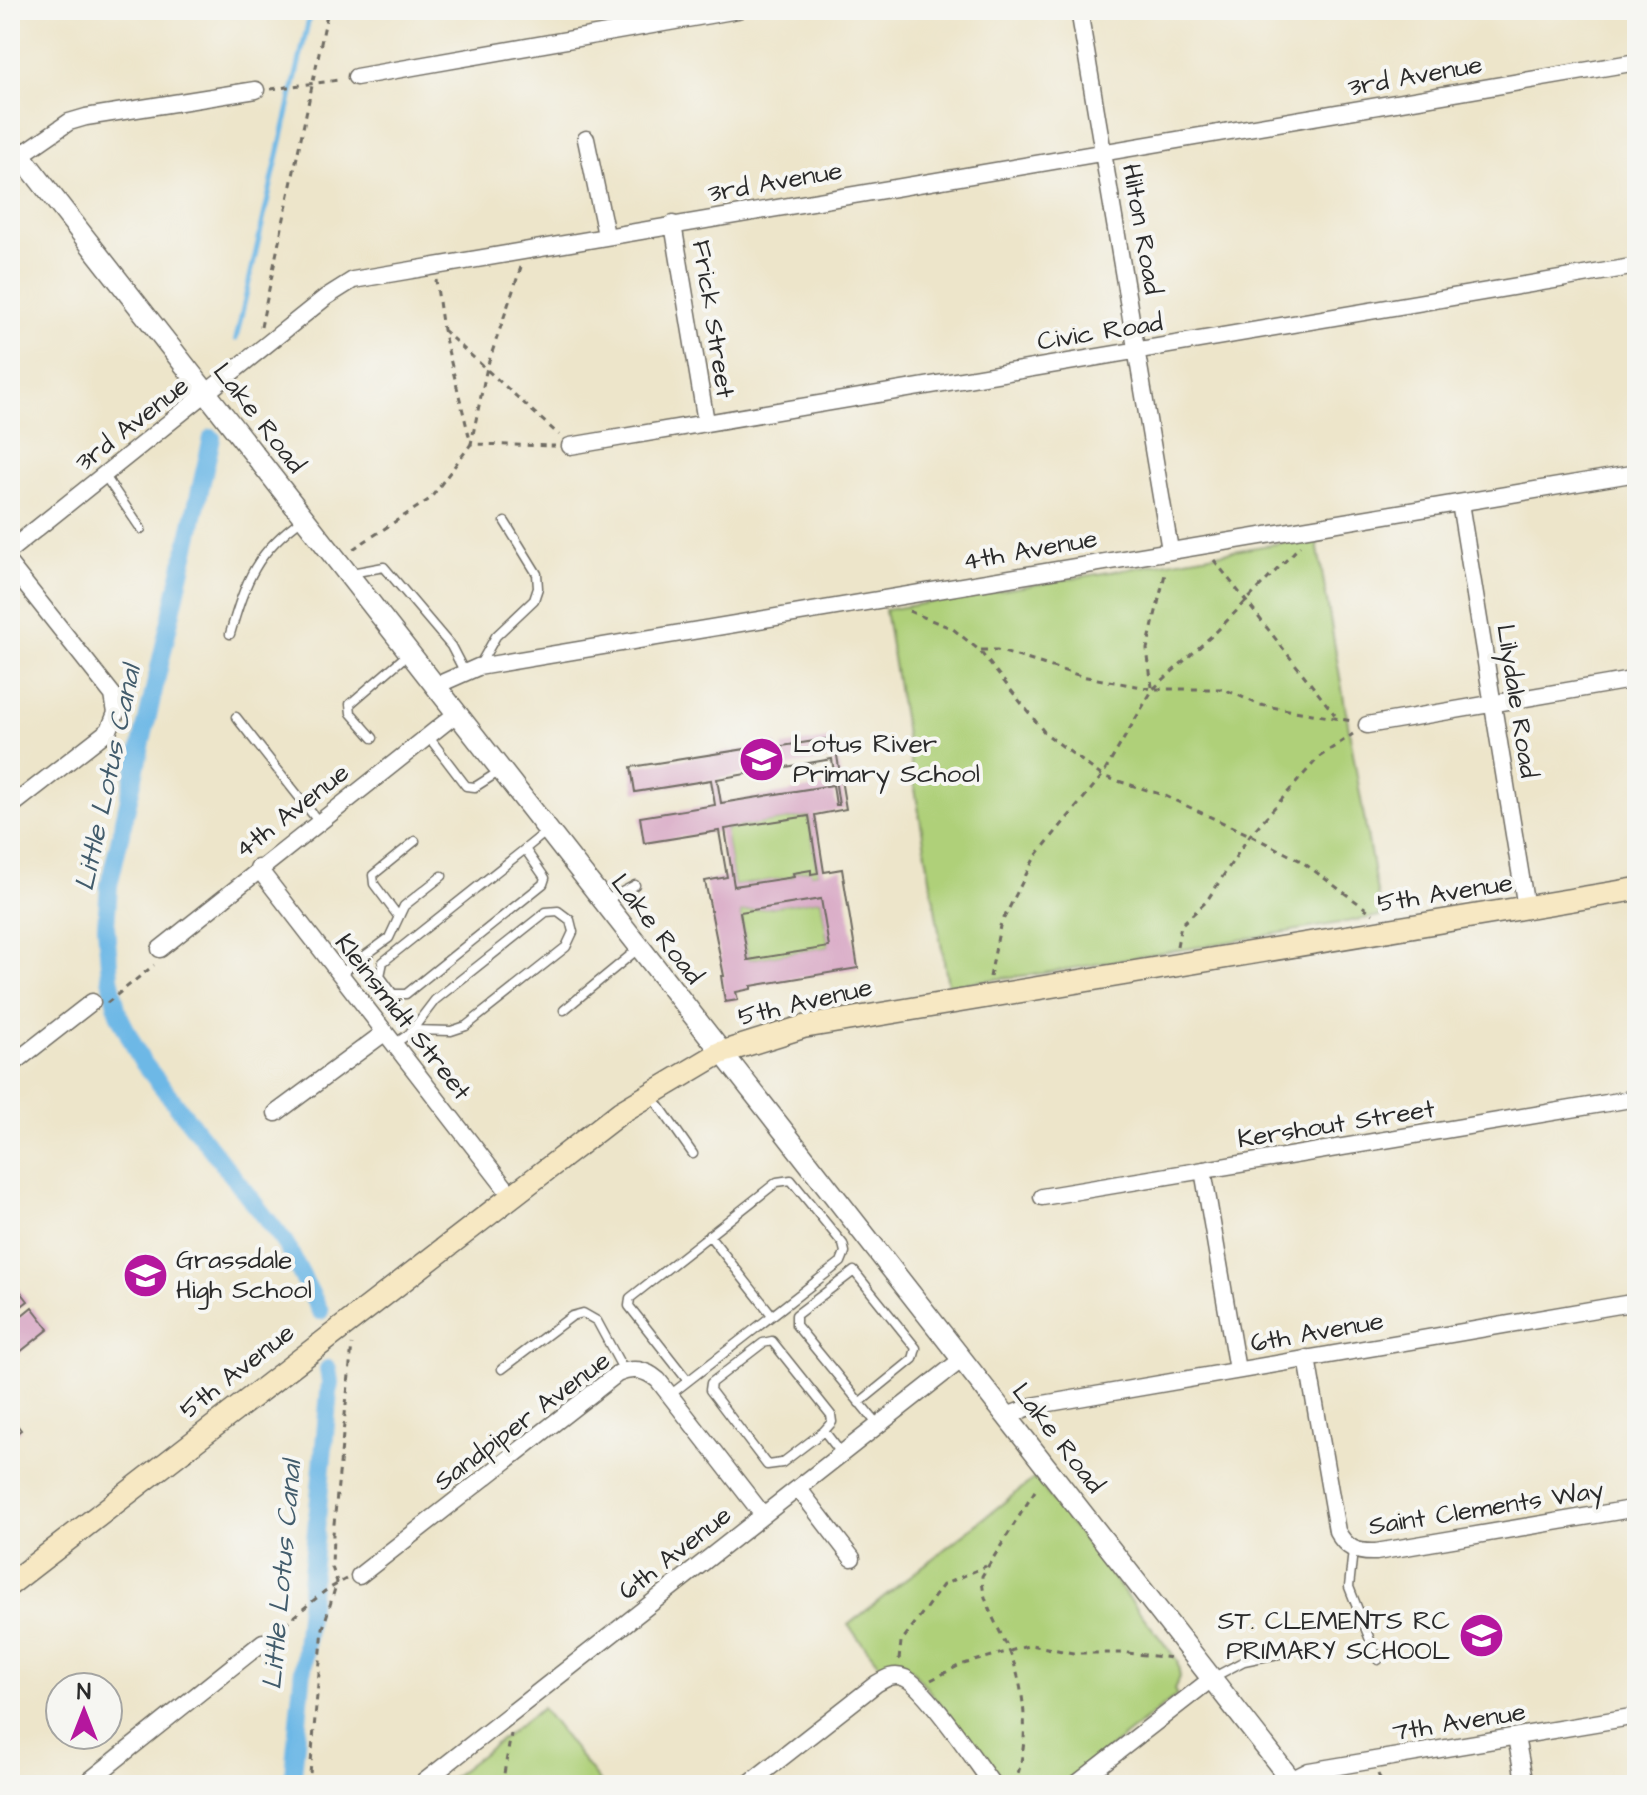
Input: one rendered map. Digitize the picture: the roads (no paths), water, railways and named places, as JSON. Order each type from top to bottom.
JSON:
[{"type":"main road","name":"5th Avenue","points":[[10,1584],[305,1353],[351,1329],[511,1195],[650,1093],[720,1053],[803,1027],[1637,889]]},
{"type":"street","points":[[356,77],[738,10]]},
{"type":"street","name":"Hilton Road","points":[[1079,10],[1170,550]]},
{"type":"street","name":"3rd Avenue","points":[[10,550],[339,287],[371,275],[1637,62]]},
{"type":"street","points":[[15,148],[86,117],[256,90]]},
{"type":"street","points":[[586,139],[606,235]]},
{"type":"street","name":"Lake Road","points":[[15,148],[1210,1680],[1293,1782]]},
{"type":"street","name":"Frick Street","points":[[673,224],[706,422]]},
{"type":"street","name":"Civic Road","points":[[570,446],[1637,266]]},
{"type":"street","name":"4th Avenue","points":[[435,686],[471,669],[1637,473]]},
{"type":"street","name":"Lilydale Road","points":[[1460,503],[1526,908]]},
{"type":"street","points":[[10,565],[113,695],[116,713],[109,730],[10,807]]},
{"type":"street","points":[[1367,725],[1637,679]]},
{"type":"street","name":"4th Avenue","points":[[160,949],[258,868],[456,714]]},
{"type":"street","name":"Kleinsmidt Street","points":[[258,868],[511,1195]]},
{"type":"street","points":[[10,1066],[95,1006]]},
{"type":"street","points":[[276,1113],[389,1039]]},
{"type":"street","name":"Kershout Street","points":[[1042,1197],[1637,1098]]},
{"type":"street","points":[[1203,1170],[1237,1370]]},
{"type":"street","name":"6th Avenue","points":[[1007,1416],[1032,1406],[1637,1302]]},
{"type":"street","name":"Saint Clements Way","points":[[1307,1358],[1337,1531],[1343,1543],[1353,1550],[1376,1552],[1637,1508]]},
{"type":"street","name":"6th Avenue","points":[[420,1785],[961,1360]]},
{"type":"street","name":"Sandpiper Avenue","points":[[359,1576],[624,1371],[636,1369],[652,1374],[763,1515]]},
{"type":"street","points":[[798,1488],[852,1558]]},
{"type":"street","points":[[84,1785],[263,1642]]},
{"type":"street","points":[[747,1785],[876,1684],[887,1677],[897,1676],[917,1687],[993,1785]]},
{"type":"street","points":[[1075,1785],[1210,1680]]},
{"type":"street","name":"7th Avenue","points":[[1293,1782],[1309,1771],[1637,1716]]},
{"type":"street","points":[[1516,1737],[1525,1785]]},
{"type":"lane","points":[[105,476],[141,529]]},
{"type":"lane","points":[[230,634],[244,586],[258,559],[278,537],[304,518]]},
{"type":"lane","points":[[342,567],[384,567],[471,669],[496,636],[534,600],[538,588],[537,574],[505,522]]},
{"type":"lane","points":[[373,738],[351,713],[350,704],[409,653]]},
{"type":"lane","points":[[236,717],[318,821]]},
{"type":"lane","points":[[428,736],[466,786],[475,787],[501,771]]},
{"type":"lane","points":[[525,849],[545,878],[543,884],[406,994],[393,994],[380,976],[383,962],[547,831]]},
{"type":"lane","points":[[398,916],[374,884],[373,875],[415,841]]},
{"type":"lane","points":[[339,974],[389,938],[404,906],[442,876]]},
{"type":"lane","points":[[603,902],[635,885]]},
{"type":"lane","points":[[389,1039],[413,1030],[451,1031],[466,1026],[566,947],[573,932],[570,920],[558,911],[546,912],[435,1000],[413,1030]]},
{"type":"lane","points":[[564,1010],[639,948]]},
{"type":"lane","points":[[650,1093],[693,1154]]},
{"type":"lane","points":[[670,1395],[688,1381],[772,1315],[841,1262],[844,1247],[794,1182],[783,1179],[633,1294],[629,1302],[688,1381]]},
{"type":"lane","points":[[709,1235],[772,1315]]},
{"type":"lane","points":[[859,1403],[913,1359],[916,1348],[854,1271],[796,1315],[795,1322],[859,1403],[878,1425]]},
{"type":"lane","points":[[502,1369],[572,1316],[583,1313],[597,1321],[624,1371]]},
{"type":"lane","points":[[772,1341],[831,1415],[832,1422],[824,1431],[782,1463],[767,1465],[710,1390],[711,1383],[763,1343],[772,1341]]},
{"type":"lane","points":[[824,1431],[842,1454]]},
{"type":"lane","points":[[1353,1550],[1349,1587],[1378,1660]]},
{"type":"lane","points":[[1210,1680],[1244,1661],[1293,1651]]},
{"type":"waterway","name":"Little Lotus Canal","points":[[236,339],[311,10]]},
{"type":"waterway","name":"Little Lotus Canal","points":[[212,438],[109,885],[106,926],[110,978],[118,1013],[141,1060],[284,1241],[320,1311]]},
{"type":"waterway","name":"Little Lotus Canal","points":[[292,1785],[330,1382],[328,1369]]},
{"type":"place","name":"Lotus River Primary School","points":[[762,759]]},
{"type":"place","name":"Grassdale High School","points":[[145,1275]]},
{"type":"place","name":"ST. CLEMENTS RC PRIMARY SCHOOL","points":[[1481,1636]]}]
